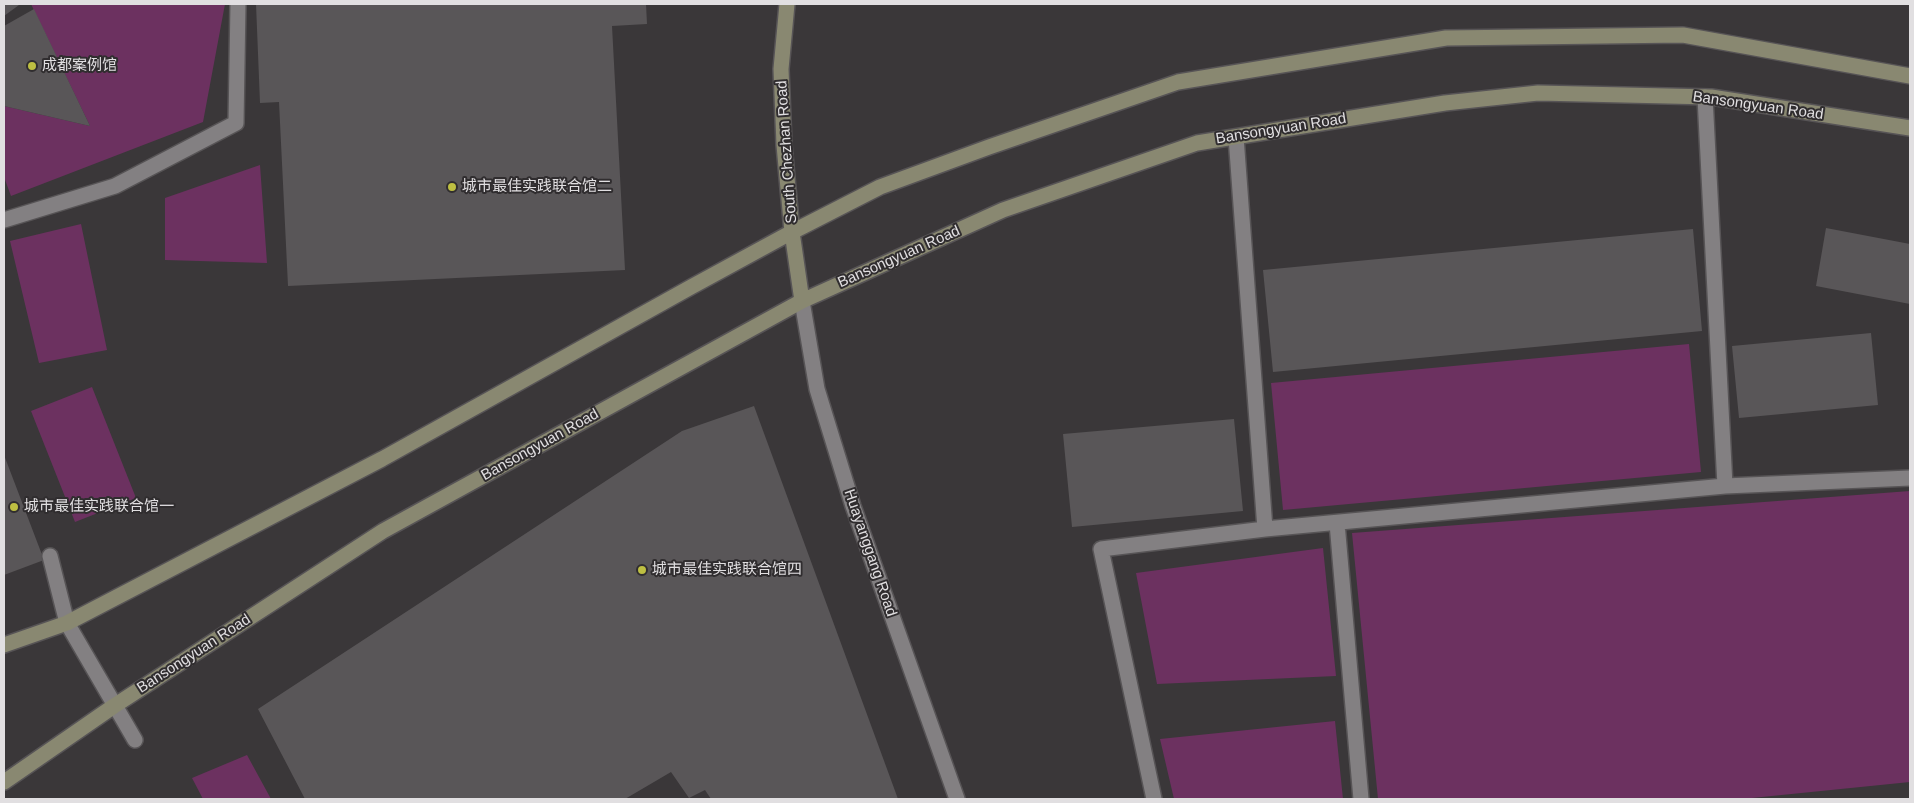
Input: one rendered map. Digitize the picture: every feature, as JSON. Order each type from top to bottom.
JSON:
[{"type":"main road","name":"South Chezhan Road","points":[[787,4],[781,69],[784,145],[792,232],[802,301]]},
{"type":"main road","points":[[4,645],[67,623],[382,459],[792,232],[880,187],[989,147],[1178,82],[1446,38],[1683,34],[1910,76]]},
{"type":"main road","name":"Bansongyuan Road","points":[[4,782],[114,706],[383,531],[802,301],[1003,210],[1197,143],[1445,103],[1538,93],[1705,97],[1910,128]]},
{"type":"street","points":[[4,220],[114,186],[236,123],[238,4]]},
{"type":"street","points":[[1705,97],[1725,486]]},
{"type":"street","points":[[1236,137],[1265,529]]},
{"type":"street","name":"Huayanggang Road","points":[[802,301],[817,389],[853,506],[957,799]]},
{"type":"street","points":[[1154,799],[1101,549],[1265,529],[1725,486],[1910,478]]},
{"type":"street","points":[[1337,523],[1361,799]]},
{"type":"street","points":[[50,556],[67,623],[135,740]]},
{"type":"shaded area","points":[[31,4],[225,4],[203,122],[11,196],[4,177],[4,106],[90,126]]},
{"type":"shaded area","points":[[260,165],[267,263],[165,260],[165,198]]},
{"type":"shaded area","points":[[81,224],[107,350],[39,363],[10,241]]},
{"type":"shaded area","points":[[1689,344],[1701,472],[1283,510],[1271,383]]},
{"type":"shaded area","points":[[92,387],[136,498],[75,522],[31,411]]},
{"type":"shaded area","points":[[1910,491],[1910,782],[1742,799],[1378,799],[1352,533]]},
{"type":"shaded area","points":[[1323,548],[1336,676],[1157,684],[1136,573]]},
{"type":"shaded area","points":[[1335,721],[1343,799],[1174,799],[1160,739]]},
{"type":"shaded area","points":[[247,755],[271,799],[203,799],[192,778]]},
{"type":"building","points":[[4,4],[18,4],[19,5],[4,16]]},
{"type":"building","name":"城市最佳实践联合馆二","points":[[256,4],[646,4],[647,24],[612,26],[625,270],[288,286],[279,102],[260,103]]},
{"type":"building","name":"成都案例馆","points":[[34,9],[90,126],[4,106],[4,26]]},
{"type":"building","points":[[1826,228],[1910,244],[1910,304],[1816,286]]},
{"type":"building","points":[[1693,229],[1702,331],[1273,372],[1263,270]]},
{"type":"building","points":[[1871,333],[1878,405],[1739,418],[1732,346]]},
{"type":"building","name":"城市最佳实践联合馆四","points":[[754,406],[898,799],[711,799],[705,790],[689,798],[671,772],[625,799],[305,799],[258,709],[682,431]]},
{"type":"building","points":[[1234,419],[1243,511],[1072,527],[1063,434]]},
{"type":"building","name":"城市最佳实践联合馆一","points":[[4,455],[44,560],[4,575]]},
{"type":"place","name":"成都案例馆","points":[[32,66]]},
{"type":"place","name":"城市最佳实践联合馆二","points":[[452,187]]},
{"type":"place","name":"城市最佳实践联合馆一","points":[[14,507]]},
{"type":"place","name":"城市最佳实践联合馆四","points":[[642,570]]}]
